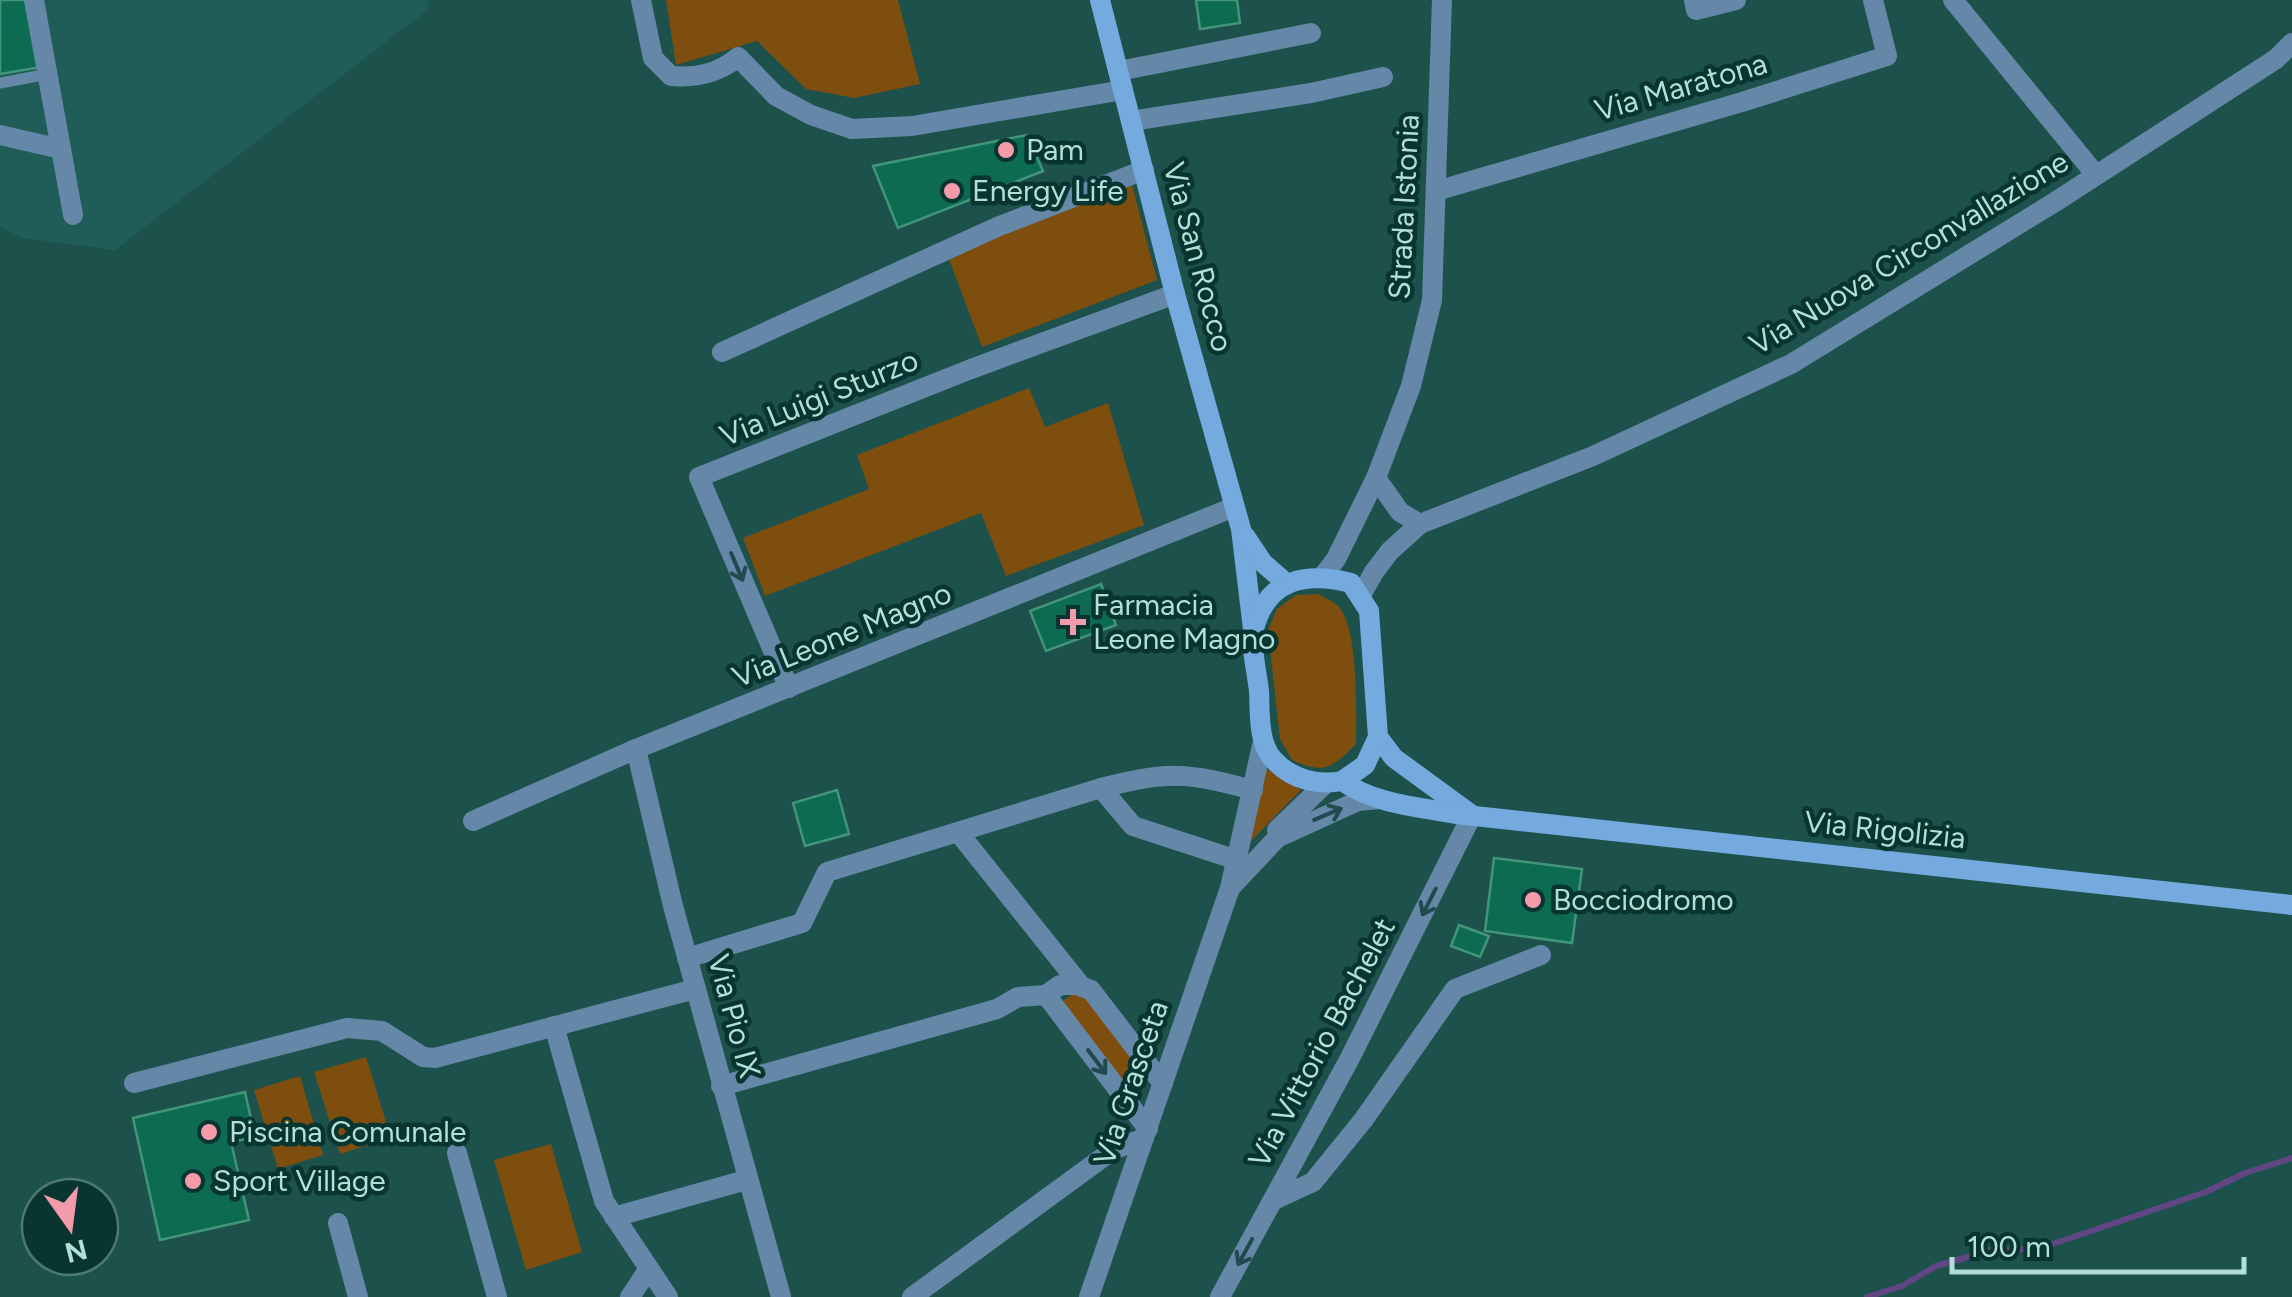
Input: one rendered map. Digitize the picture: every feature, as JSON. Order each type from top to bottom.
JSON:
[{"type":"main road","name":"Via San Rocco","points":[[1100,0],[1175,294],[1241,529]]},
{"type":"main road","points":[[1241,529],[1263,563],[1286,584]]},
{"type":"main road","points":[[1241,529],[1263,741],[1272,758],[1298,777],[1334,782],[1365,766],[1378,737],[1369,611],[1362,595],[1352,583],[1323,576],[1286,584],[1271,594],[1254,630]]},
{"type":"main road","points":[[1378,737],[1394,758],[1472,815]]},
{"type":"main road","name":"Via Rigolizia","points":[[1334,782],[1380,799],[1472,815],[2292,905]]},
{"type":"street","points":[[34,0],[74,215]]},
{"type":"street","points":[[641,0],[653,58],[671,76],[688,78],[712,73],[738,58],[776,96],[812,115],[852,128],[912,126],[1121,81],[1311,34]]},
{"type":"street","name":"Strada Istonia","points":[[1323,576],[1336,559],[1376,478],[1412,386],[1432,300],[1442,0]]},
{"type":"street","points":[[1696,5],[1736,0]]},
{"type":"street","name":"Via Maratona","points":[[1436,192],[1887,56],[1873,0]]},
{"type":"street","points":[[1953,0],[2096,175]]},
{"type":"street","name":"Via Nuova Circonvallazione","points":[[1362,595],[1390,551],[1420,524],[1593,456],[1792,364],[2284,57],[2292,44]]},
{"type":"street","points":[[1130,121],[1311,93],[1383,77]]},
{"type":"street","points":[[0,134],[62,149]]},
{"type":"street","points":[[722,352],[997,227],[1144,170]]},
{"type":"street","name":"Via Luigi Sturzo","points":[[788,688],[699,477],[971,369],[1175,294]]},
{"type":"street","points":[[1376,478],[1400,512],[1420,524]]},
{"type":"street","name":"Via Leone Magno","points":[[473,822],[636,749],[1234,508]]},
{"type":"street","points":[[1230,888],[1263,741]]},
{"type":"street","name":"Via Pio IX","points":[[636,749],[695,989],[781,1297]]},
{"type":"street","points":[[687,958],[802,923],[828,872],[1100,788],[1169,773],[1253,790]]},
{"type":"street","points":[[1230,888],[1266,848],[1280,825],[1334,782]]},
{"type":"street","points":[[1100,788],[1133,826],[1234,860]]},
{"type":"street","points":[[1266,848],[1296,827],[1358,801],[1380,799]]},
{"type":"street","name":"Via Vittorio Bachelet","points":[[1220,1297],[1350,1058],[1472,815]]},
{"type":"street","points":[[958,832],[1082,987]]},
{"type":"street","name":"Via Grasceta","points":[[1089,1297],[1230,888]]},
{"type":"street","points":[[1274,1200],[1313,1182],[1364,1119],[1455,989],[1541,955]]},
{"type":"street","points":[[721,1086],[998,1009],[1018,998],[1046,995],[1060,985],[1091,990],[1163,1084]]},
{"type":"street","points":[[134,1083],[348,1028],[382,1030],[422,1058],[434,1058],[695,989]]},
{"type":"street","points":[[912,1297],[1113,1150],[1146,1134],[1046,995]]},
{"type":"street","points":[[554,1026],[604,1201],[668,1297]]},
{"type":"street","points":[[456,1153],[497,1297]]},
{"type":"street","points":[[614,1217],[746,1180]]},
{"type":"street","points":[[338,1223],[358,1297]]},
{"type":"street","points":[[630,1297],[648,1270]]},
{"type":"lane","points":[[0,83],[48,74]]},
{"type":"shaded area","points":[[0,0],[427,0],[429,9],[115,250],[22,238],[0,227]]},
{"type":"shaded area","points":[[666,0],[898,0],[920,84],[854,98],[806,89],[757,41],[676,65]]},
{"type":"shaded area","points":[[1132,185],[1157,280],[982,347],[947,254]]},
{"type":"shaded area","points":[[1029,388],[1045,427],[1108,403],[1144,525],[1006,576],[981,513],[765,596],[743,538],[869,489],[857,455]]},
{"type":"shaded area","points":[[1318,594],[1337,605],[1345,618],[1356,693],[1356,744],[1334,764],[1320,768],[1292,760],[1280,739],[1268,630],[1277,609],[1296,595]]},
{"type":"shaded area","points":[[1264,767],[1301,790],[1248,844]]},
{"type":"shaded area","points":[[1082,987],[1148,1073],[1124,1092],[1060,1003]]},
{"type":"shaded area","points":[[366,1057],[391,1138],[340,1154],[314,1072]]},
{"type":"shaded area","points":[[300,1076],[323,1155],[278,1169],[254,1090]]},
{"type":"shaded area","points":[[551,1144],[582,1252],[526,1270],[494,1160]]},
{"type":"building","points":[[0,0],[28,0],[41,67],[0,74]]},
{"type":"building","points":[[1196,0],[1237,0],[1240,23],[1200,29]]},
{"type":"building","points":[[1027,135],[1043,171],[898,228],[873,166]]},
{"type":"building","points":[[1101,584],[1116,625],[1046,651],[1030,611]]},
{"type":"building","points":[[837,790],[849,834],[805,846],[793,803]]},
{"type":"building","name":"Bocciodromo","points":[[1494,858],[1582,869],[1572,943],[1485,931]]},
{"type":"building","points":[[1459,925],[1489,936],[1480,957],[1451,946]]},
{"type":"building","name":"Sport Village","points":[[245,1092],[255,1137],[231,1142],[249,1220],[160,1240],[133,1118]]},
{"type":"waterway","points":[[1867,1297],[1902,1286],[1936,1266],[1992,1250],[2038,1249],[2206,1192],[2245,1173],[2292,1158]]},
{"type":"place","name":"Pam","points":[[1006,150]]},
{"type":"place","name":"Energy Life","points":[[952,191]]},
{"type":"place","name":"Farmacia Leone Magno","points":[[1073,622]]},
{"type":"place","name":"Bocciodromo","points":[[1533,900]]},
{"type":"place","name":"Piscina Comunale","points":[[209,1132]]},
{"type":"place","name":"Sport Village","points":[[193,1181]]}]
